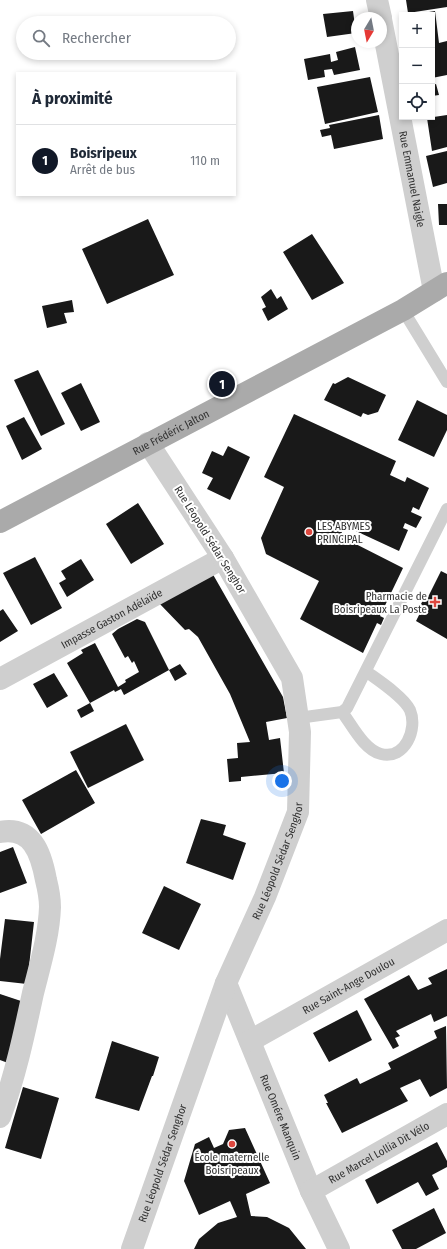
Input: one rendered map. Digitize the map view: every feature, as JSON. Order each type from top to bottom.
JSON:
[{"type":"main road","name":"Rue Frédéric Jalton","points":[[0,522],[403,310],[441,287]]},
{"type":"street","name":"Rue Emmanuel Naigle","points":[[377,0],[380,12]]},
{"type":"street","name":"Rue Emmanuel Naigle","points":[[387,46],[441,287]]},
{"type":"street","name":"Rue Léopold Sédar Senghor","points":[[132,1249],[226,983],[265,897],[298,812],[300,732],[292,678],[223,558],[148,443]]},
{"type":"street","name":"Impasse Gaston Adélaïde","points":[[0,680],[223,558]]},
{"type":"street","points":[[0,832],[16,831],[26,836],[38,849],[44,867],[50,905],[43,957],[21,1048],[0,1117]]},
{"type":"street","name":"Rue Saint-Ange Doulou","points":[[250,1041],[447,930]]},
{"type":"street","name":"Rue Omére Manquin","points":[[226,983],[311,1191],[339,1249]]},
{"type":"street","name":"Rue Marcel Lollia Dit Vélo","points":[[311,1191],[447,1114]]},
{"type":"lane","points":[[403,310],[447,382]]},
{"type":"lane","points":[[298,718],[342,712],[347,708],[447,509]]},
{"type":"lane","points":[[342,712],[368,746],[380,754],[391,754],[402,749],[409,740],[412,728],[410,710],[393,692],[366,672]]},
{"type":"building","points":[[406,0],[447,0],[447,7],[408,12]]},
{"type":"building","points":[[353,11],[351,12],[351,34],[327,37],[323,14]]},
{"type":"building","points":[[435,11],[439,43],[447,41],[447,75],[435,77],[435,12],[429,12]]},
{"type":"building","points":[[355,48],[360,70],[334,75],[332,69],[324,70],[325,77],[308,80],[304,59],[330,54],[331,62],[338,60],[336,52]]},
{"type":"building","points":[[370,77],[378,112],[325,124],[317,87]]},
{"type":"building","points":[[436,84],[439,95],[435,96]]},
{"type":"building","points":[[379,115],[383,139],[334,149],[331,135],[322,137],[320,130],[330,128],[329,125]]},
{"type":"building","points":[[447,115],[447,147],[432,151],[427,120],[435,120],[435,117]]},
{"type":"building","points":[[447,151],[447,183],[433,187],[426,156]]},
{"type":"building","points":[[438,204],[447,204],[447,225],[439,225]]},
{"type":"building","points":[[148,219],[174,275],[107,304],[82,249]]},
{"type":"building","points":[[312,234],[344,283],[312,300],[283,252]]},
{"type":"building","points":[[271,289],[277,299],[281,296],[288,309],[268,321],[262,309],[266,307],[261,297]]},
{"type":"building","points":[[72,300],[74,312],[64,313],[67,323],[47,328],[42,306]]},
{"type":"building","points":[[38,370],[65,424],[41,436],[14,380]]},
{"type":"building","points":[[348,377],[386,395],[378,412],[368,415],[363,413],[361,417],[324,400],[333,383],[335,384]]},
{"type":"building","points":[[81,383],[100,422],[81,431],[61,393]]},
{"type":"building","points":[[417,400],[447,415],[447,430],[434,457],[398,440]]},
{"type":"building","name":"LES ABYMES PRINCIPAL","points":[[294,414],[396,461],[390,475],[405,482],[407,477],[429,488],[419,510],[413,507],[411,512],[422,517],[416,528],[405,523],[403,528],[408,530],[399,551],[345,526],[340,536],[403,568],[380,616],[384,618],[381,625],[377,623],[363,653],[300,619],[319,581],[266,554],[261,538],[284,487],[264,477]]},
{"type":"building","points":[[24,417],[42,449],[22,460],[6,426]]},
{"type":"building","points":[[228,446],[250,457],[230,500],[207,489],[213,478],[202,473],[212,451],[223,456]]},
{"type":"building","points":[[138,503],[164,544],[131,564],[106,524]]},
{"type":"building","points":[[35,557],[62,608],[31,625],[3,573]]},
{"type":"building","points":[[81,559],[94,580],[67,597],[59,583],[66,579],[61,571]]},
{"type":"building","points":[[211,571],[283,697],[287,718],[266,722],[269,740],[280,738],[284,773],[241,777],[241,781],[229,782],[227,759],[238,758],[237,743],[250,742],[230,694],[198,637],[189,629],[185,630],[158,602]]},
{"type":"building","name":"Pharmacie de Boisripeaux La Poste","points":[[441,571],[447,574],[447,639],[416,621],[423,607],[420,606],[425,596],[428,597]]},
{"type":"building","points":[[3,609],[18,631],[0,642],[0,611]]},
{"type":"building","points":[[137,619],[145,622],[169,670],[124,695],[121,689],[115,692],[114,690],[90,703],[67,663],[83,653],[81,650],[95,643],[118,687],[126,682],[125,680],[139,672],[134,661],[132,663],[128,656],[125,658],[112,634],[118,629]]},
{"type":"building","points":[[180,664],[187,674],[175,681],[169,670]]},
{"type":"building","points":[[54,673],[68,696],[47,708],[33,684]]},
{"type":"building","points":[[90,703],[94,711],[81,718],[77,710]]},
{"type":"building","points":[[126,724],[144,760],[88,788],[70,752]]},
{"type":"building","points":[[76,770],[95,803],[41,834],[22,800]]},
{"type":"building","points":[[201,819],[226,825],[223,835],[246,843],[233,880],[186,863]]},
{"type":"building","points":[[13,847],[27,883],[0,893],[0,852]]},
{"type":"building","points":[[164,886],[201,904],[179,950],[142,933]]},
{"type":"building","points":[[5,919],[34,922],[27,984],[0,981],[0,959]]},
{"type":"building","points":[[447,969],[447,1016],[434,1022],[431,1014],[396,1031],[400,1036],[395,1038],[399,1046],[393,1049],[364,999],[409,975],[418,990],[432,984],[428,978]]},
{"type":"building","points":[[0,994],[27,1003],[8,1063],[0,1060]]},
{"type":"building","points":[[357,1010],[372,1040],[329,1062],[313,1033]]},
{"type":"building","points":[[446,1026],[447,1088],[430,1097],[420,1079],[400,1088],[408,1101],[342,1133],[326,1103],[328,1103],[324,1095],[357,1078],[360,1084],[391,1069],[388,1063],[437,1038],[434,1031]]},
{"type":"building","points":[[112,1041],[159,1057],[139,1111],[95,1098]]},
{"type":"building","points":[[23,1087],[59,1098],[41,1159],[5,1148]]},
{"type":"building","points":[[245,1128],[270,1183],[246,1194],[251,1216],[267,1217],[289,1228],[306,1249],[194,1249],[199,1239],[218,1223],[237,1217],[230,1201],[199,1215],[184,1181],[195,1144],[209,1137],[214,1148],[223,1144],[229,1130]]},
{"type":"building","points":[[437,1142],[447,1161],[447,1167],[432,1175],[439,1189],[426,1196],[418,1182],[377,1204],[365,1180]]},
{"type":"building","points":[[434,1208],[446,1233],[416,1249],[402,1249],[392,1230]]},
{"type":"place","name":"Boisripeux","points":[[222,384]]},
{"type":"place","name":"LES ABYMES PRINCIPAL","points":[[309,532]]},
{"type":"place","name":"Pharmacie de Boisripeaux La Poste","points":[[435,602]]},
{"type":"place","name":"École maternelle Boisripeaux","points":[[232,1144]]}]
